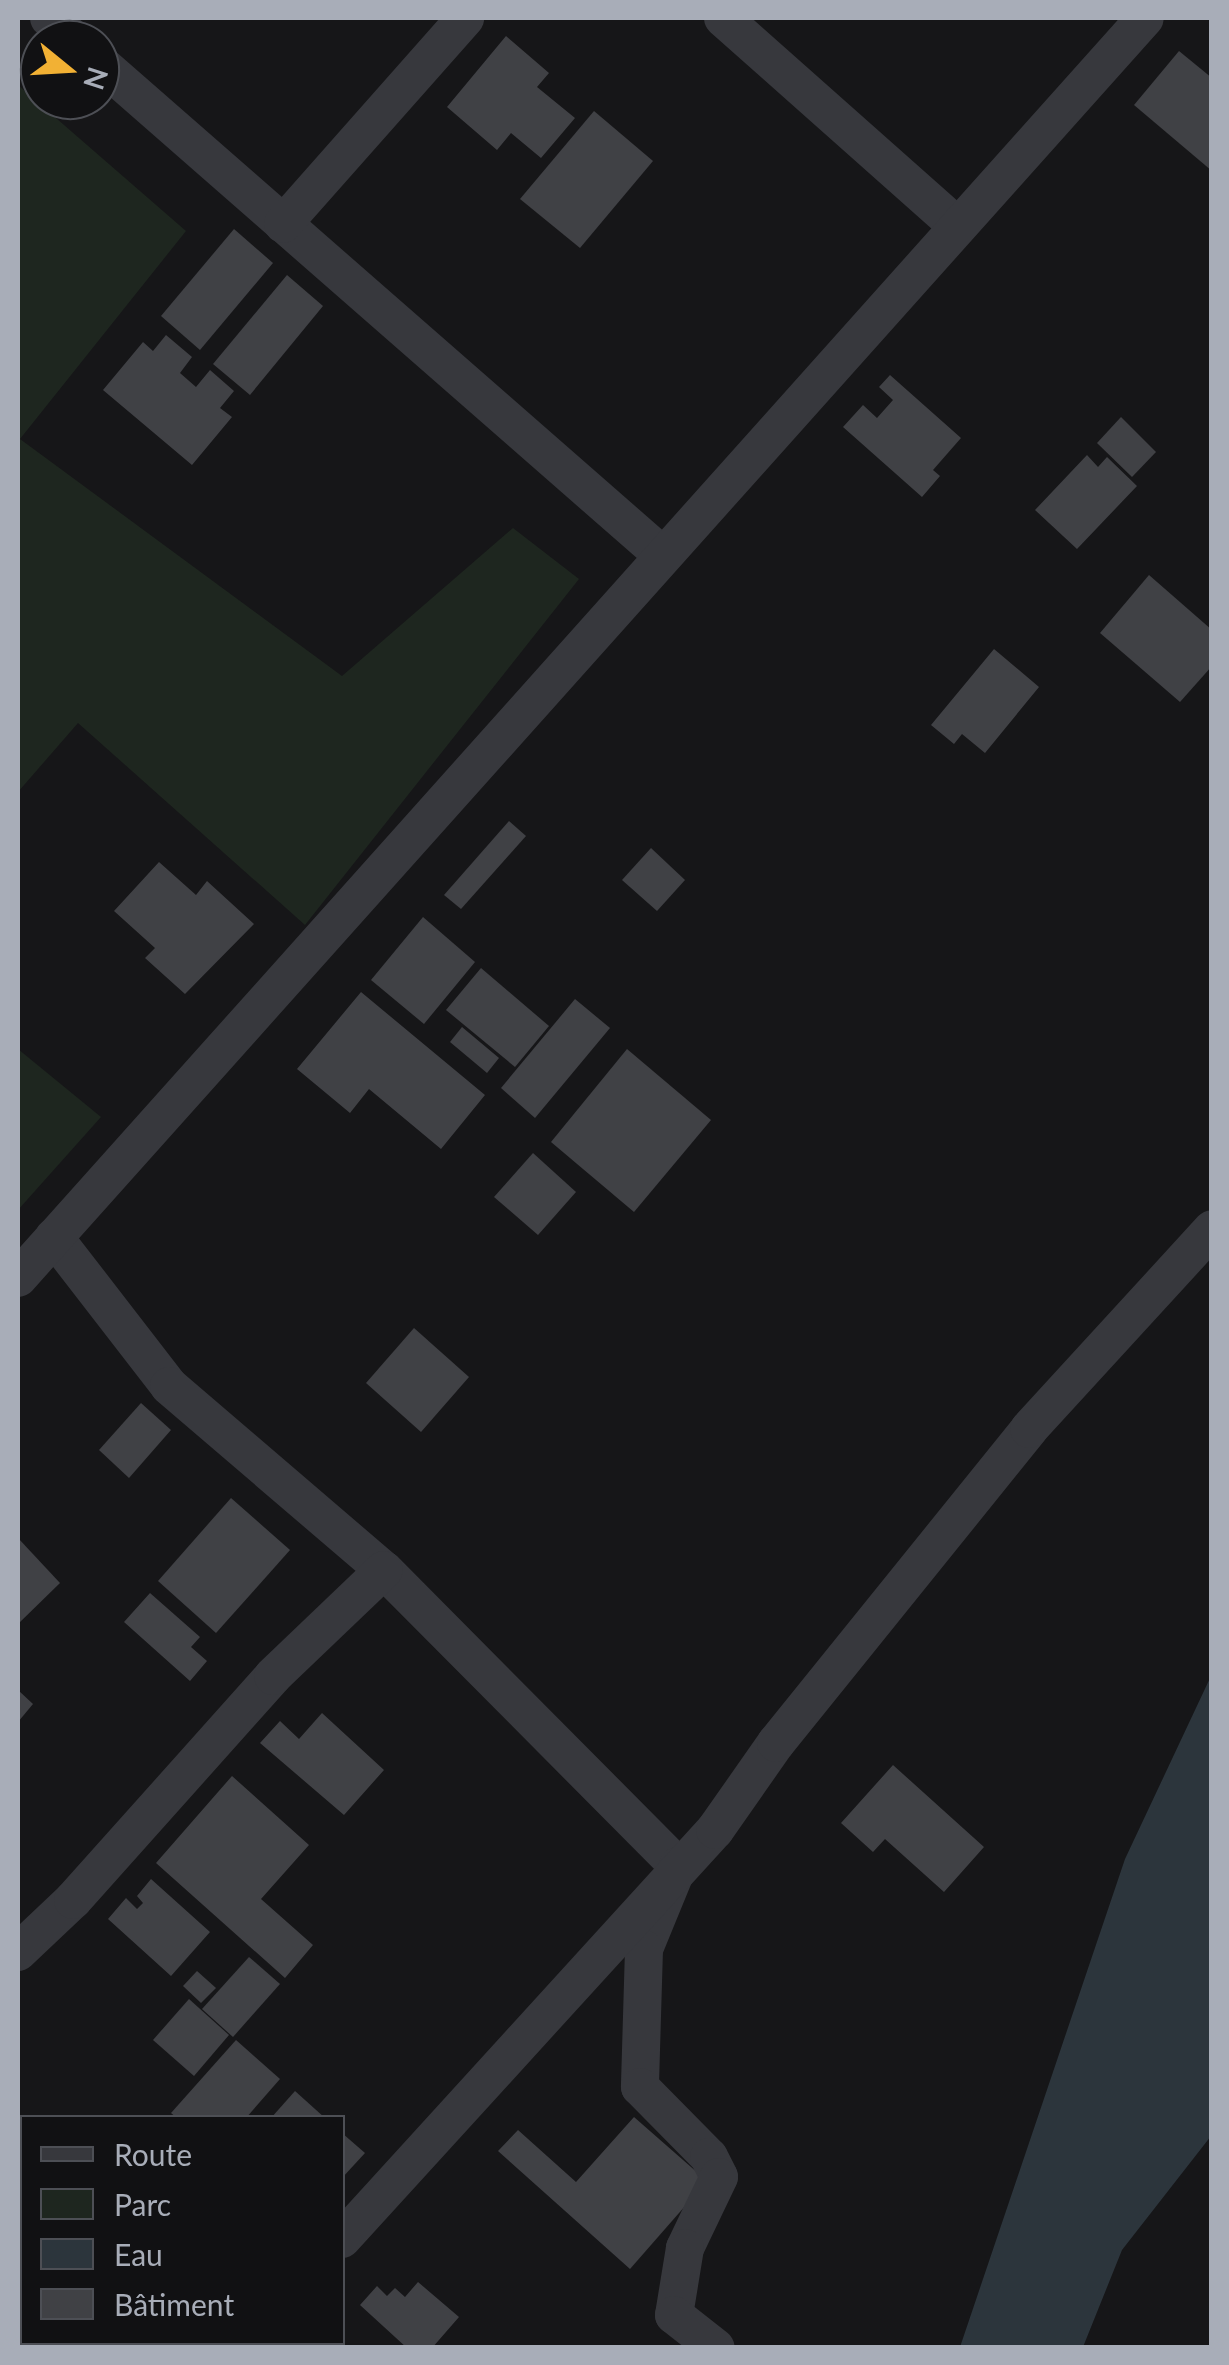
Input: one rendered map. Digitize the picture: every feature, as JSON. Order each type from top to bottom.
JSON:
[{"type":"street","points":[[283,224],[465,18]]},
{"type":"street","points":[[723,18],[958,227]]},
{"type":"street","points":[[18,1278],[661,554],[1145,18]]},
{"type":"street","points":[[120,80],[661,554]]},
{"type":"street","points":[[345,2236],[678,1866],[715,1830],[776,1743],[1029,1429],[1212,1229]]},
{"type":"street","points":[[54,1236],[170,1386],[384,1570],[678,1866]]},
{"type":"street","points":[[18,1952],[73,1900],[273,1676],[384,1570]]},
{"type":"street","points":[[678,1866],[644,1950],[640,2088],[709,2157],[718,2177],[685,2248],[674,2314],[716,2348]]},
{"type":"green space","points":[[18,85],[20,120],[58,120],[186,231],[20,439],[342,676],[513,528],[579,579],[305,925],[78,723],[18,792]]},
{"type":"green space","points":[[18,1049],[101,1117],[18,1210]]},
{"type":"water","points":[[1211,1676],[1211,2136],[1122,2250],[1083,2347],[960,2347],[1125,1859]]},
{"type":"building","points":[[506,36],[549,73],[537,87],[575,118],[541,158],[511,133],[497,150],[447,107]]},
{"type":"building","points":[[1179,51],[1212,78],[1212,171],[1134,105]]},
{"type":"building","points":[[594,111],[653,161],[580,248],[520,199]]},
{"type":"building","points":[[234,229],[273,263],[200,350],[161,316]]},
{"type":"building","points":[[287,275],[323,306],[250,395],[213,364]]},
{"type":"building","points":[[166,335],[192,357],[180,373],[196,387],[210,370],[234,391],[220,408],[232,417],[192,465],[103,390],[143,342],[153,351]]},
{"type":"building","points":[[890,375],[961,438],[933,470],[940,476],[922,497],[843,427],[863,405],[877,418],[893,400],[879,387]]},
{"type":"building","points":[[1121,417],[1156,452],[1132,477],[1097,443]]},
{"type":"building","points":[[1087,455],[1098,467],[1107,457],[1137,486],[1077,549],[1035,510]]},
{"type":"building","points":[[1149,575],[1212,630],[1212,666],[1180,702],[1100,633]]},
{"type":"building","points":[[994,649],[1039,687],[985,753],[962,734],[954,744],[931,725]]},
{"type":"building","points":[[509,821],[526,836],[461,909],[444,895]]},
{"type":"building","points":[[651,848],[685,880],[657,911],[622,880]]},
{"type":"building","points":[[159,862],[196,895],[207,881],[254,924],[185,994],[145,958],[155,948],[114,911]]},
{"type":"building","points":[[423,917],[475,962],[424,1024],[371,980]]},
{"type":"building","points":[[481,968],[549,1026],[515,1067],[446,1010]]},
{"type":"building","points":[[361,992],[485,1095],[441,1149],[369,1089],[350,1113],[297,1069]]},
{"type":"building","points":[[575,999],[610,1028],[535,1118],[501,1088]]},
{"type":"building","points":[[462,1027],[499,1058],[487,1073],[450,1042]]},
{"type":"building","points":[[627,1049],[711,1120],[634,1212],[551,1142]]},
{"type":"building","points":[[533,1153],[576,1192],[538,1235],[494,1197]]},
{"type":"building","points":[[414,1328],[469,1377],[421,1432],[366,1383]]},
{"type":"building","points":[[141,1403],[171,1430],[129,1478],[99,1450]]},
{"type":"building","points":[[231,1498],[290,1550],[216,1633],[158,1581]]},
{"type":"building","points":[[18,1538],[60,1583],[18,1624]]},
{"type":"building","points":[[150,1593],[200,1637],[191,1647],[207,1661],[190,1681],[124,1622]]},
{"type":"building","points":[[18,1690],[33,1704],[18,1722]]},
{"type":"building","points":[[322,1713],[384,1770],[344,1815],[260,1743],[280,1721],[299,1739]]},
{"type":"building","points":[[893,1765],[984,1847],[944,1892],[885,1839],[873,1852],[841,1823]]},
{"type":"building","points":[[232,1776],[309,1845],[261,1899],[313,1945],[285,1978],[156,1863]]},
{"type":"building","points":[[151,1879],[210,1932],[171,1976],[108,1919],[126,1898],[137,1909],[143,1903],[137,1896]]},
{"type":"building","points":[[249,1957],[280,1984],[233,2037],[202,2009]]},
{"type":"building","points":[[197,1971],[216,1988],[201,2003],[183,1986]]},
{"type":"building","points":[[189,1999],[229,2035],[194,2076],[153,2040]]},
{"type":"building","points":[[236,2040],[280,2079],[249,2115],[171,2113]]},
{"type":"building","points":[[295,2091],[322,2115],[274,2115]]},
{"type":"building","points":[[634,2117],[707,2181],[630,2269],[498,2151],[518,2130],[576,2182]]},
{"type":"building","points":[[345,2136],[365,2153],[345,2175]]},
{"type":"building","points":[[418,2282],[459,2317],[432,2348],[407,2348],[360,2305],[377,2286],[387,2296],[395,2288],[405,2297]]}]
